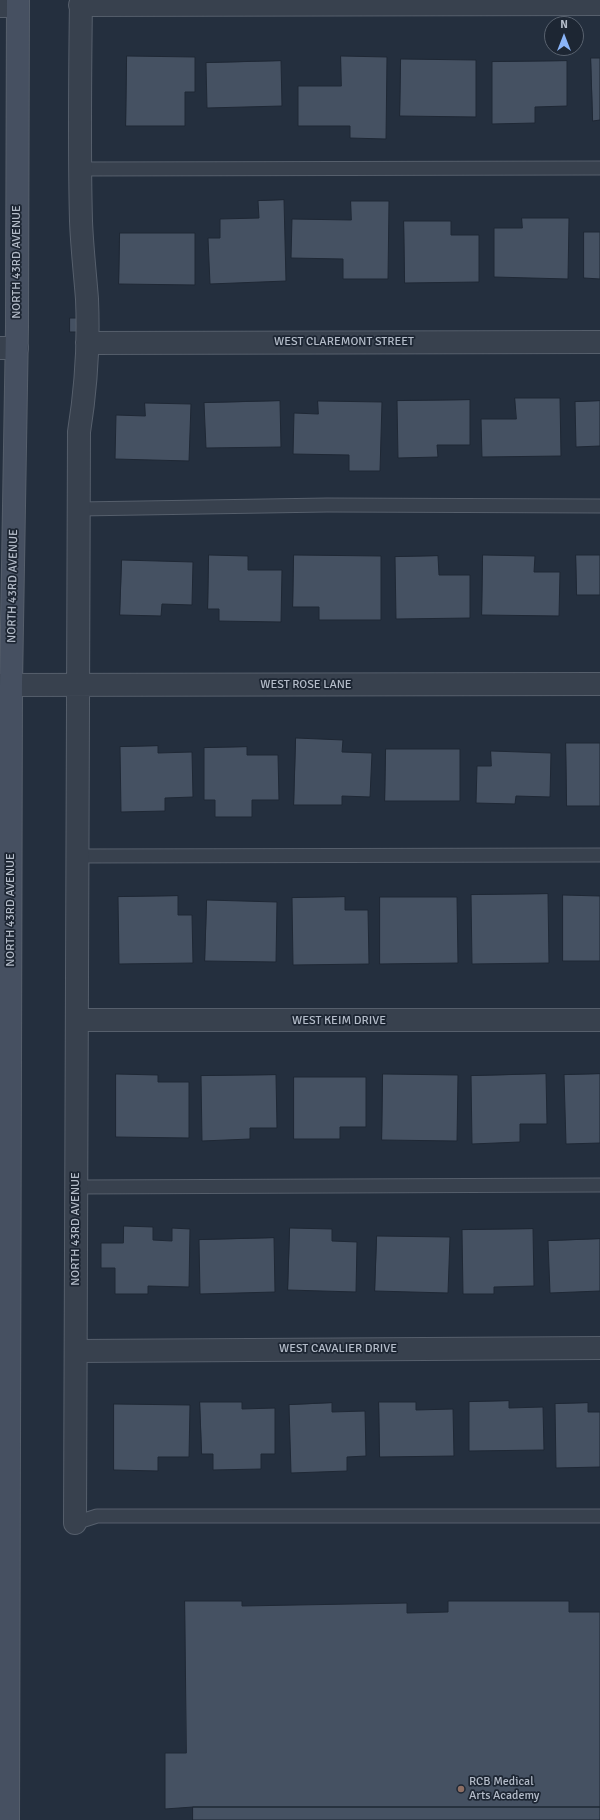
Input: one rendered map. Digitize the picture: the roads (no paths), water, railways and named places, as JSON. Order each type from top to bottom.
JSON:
[{"type":"main road","name":"NORTH 43RD AVENUE","points":[[8,1820],[5,1345],[6,685],[12,4]]},
{"type":"street","points":[[80,2],[600,4]]},
{"type":"street","name":"NORTH 43RD AVENUE","points":[[75,1523],[79,432],[85,394],[87,343],[87,300],[82,243],[79,169],[80,2]]},
{"type":"street","name":"WEST CLAREMONT STREET","points":[[87,343],[600,342]]},
{"type":"street","name":"WEST ROSE LANE","points":[[6,685],[600,684]]},
{"type":"street","name":"WEST KEIM DRIVE","points":[[78,1020],[600,1020]]},
{"type":"street","name":"WEST CAVALIER DRIVE","points":[[76,1350],[600,1348]]},
{"type":"lane","points":[[79,169],[600,168]]},
{"type":"lane","points":[[79,509],[327,505],[600,506]]},
{"type":"lane","points":[[78,856],[600,855]]},
{"type":"lane","points":[[76,1187],[600,1185]]},
{"type":"lane","points":[[75,1523],[97,1516],[600,1516]]},
{"type":"place","name":"RCB Medical Arts Academy","points":[[461,1789]]}]
